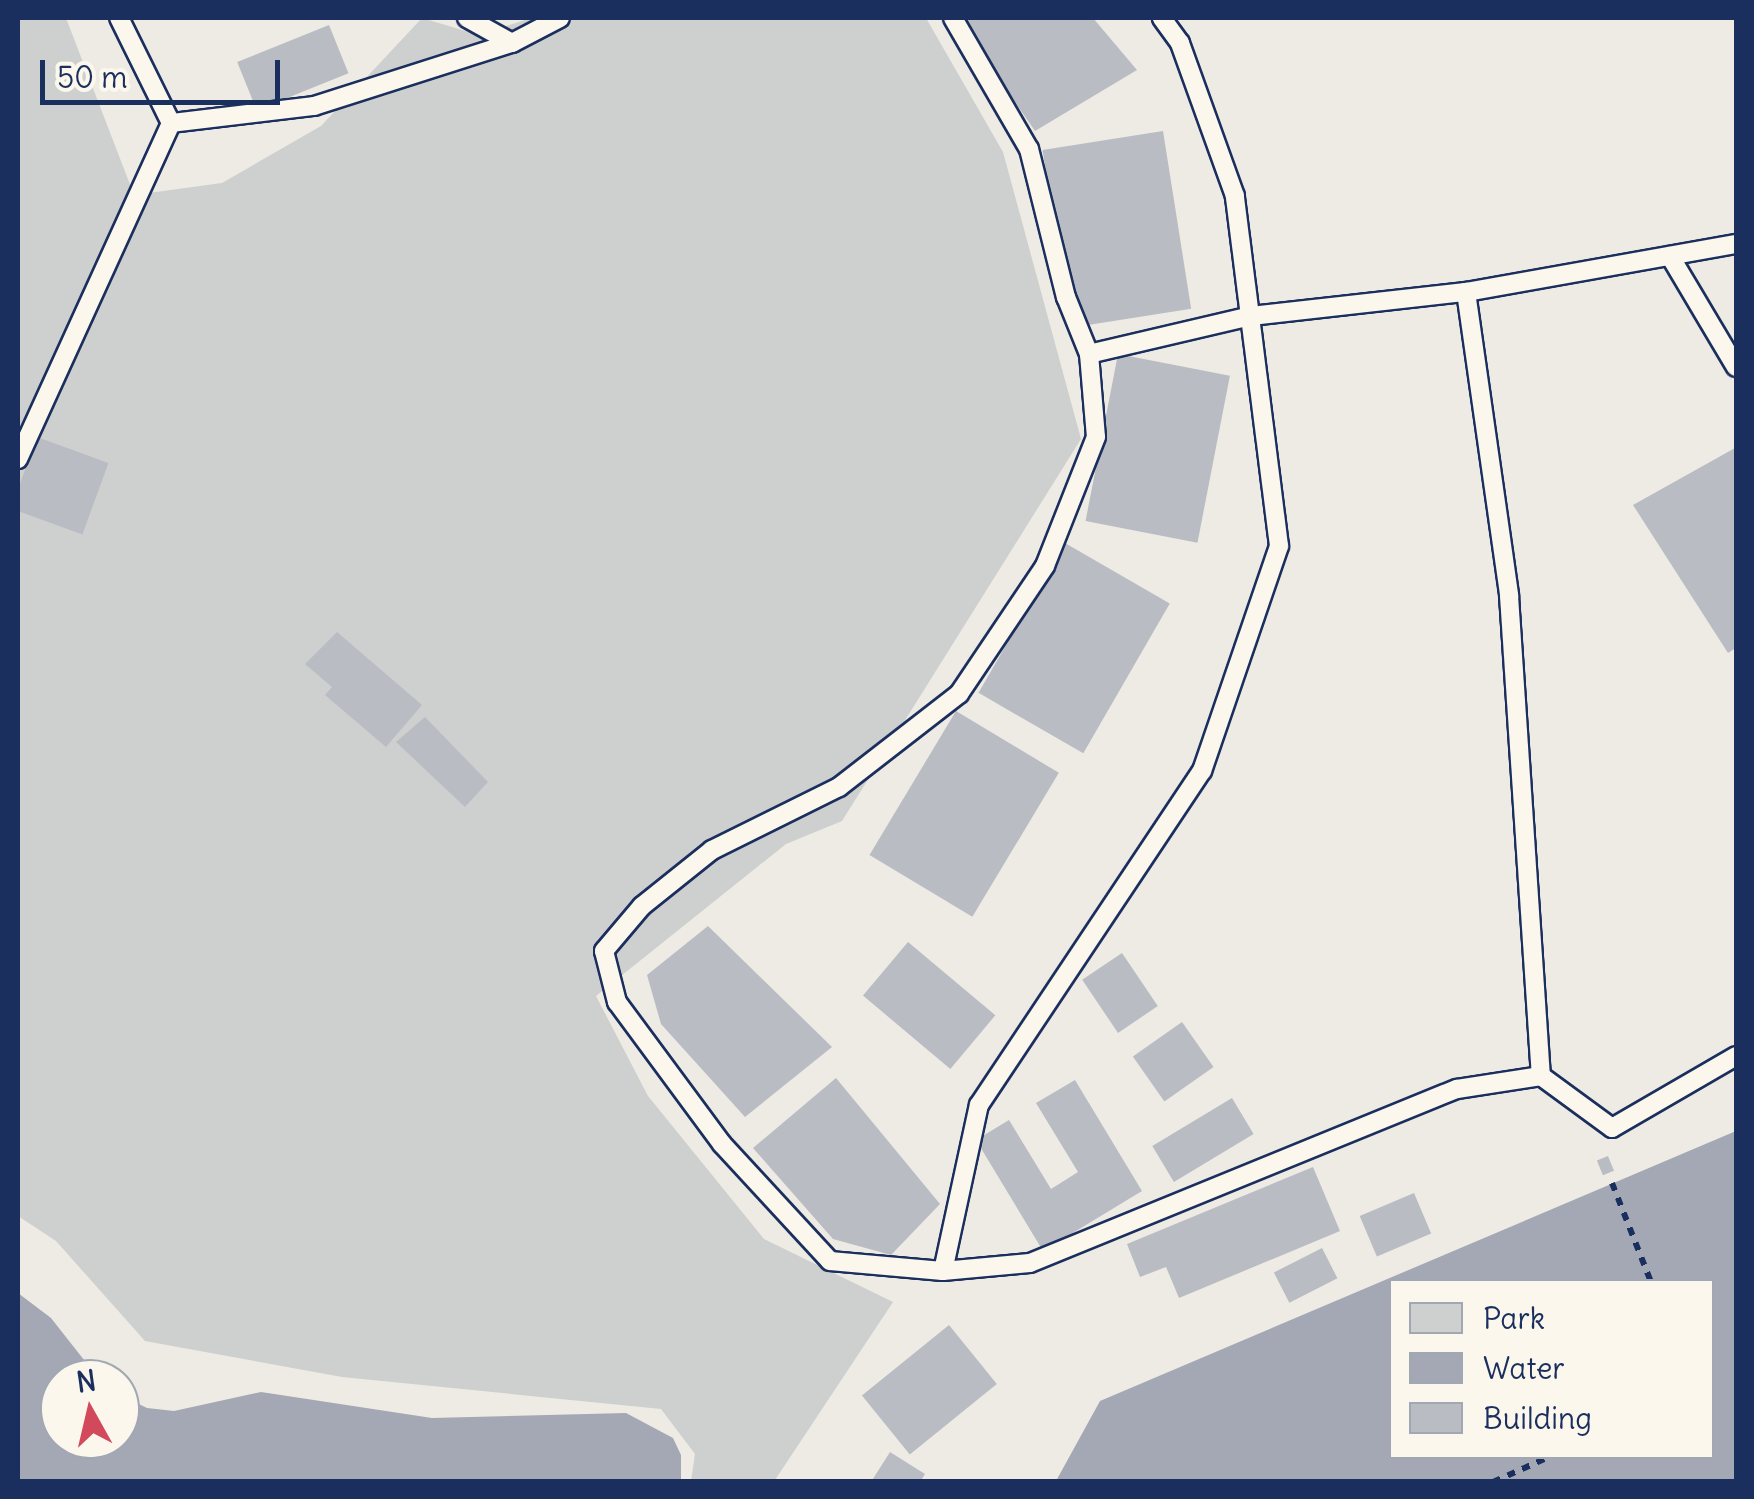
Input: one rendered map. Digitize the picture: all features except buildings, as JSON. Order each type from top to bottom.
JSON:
[{"type":"lane","points":[[119,18],[171,122]]},
{"type":"lane","points":[[467,18],[512,43]]},
{"type":"lane","points":[[171,122],[314,106],[512,43],[560,18]]},
{"type":"lane","points":[[953,18],[1030,148],[1066,298],[1089,354],[1096,436],[1045,566],[959,694],[840,787],[712,850],[642,906],[604,951],[617,1002],[722,1144],[830,1261],[943,1271],[1030,1263],[1457,1088],[1541,1076],[1612,1128],[1736,1056]]},
{"type":"lane","points":[[943,1271],[979,1105],[1202,771],[1280,546],[1235,196],[1180,42],[1162,18]]},
{"type":"lane","points":[[18,459],[171,122]]},
{"type":"lane","points":[[1089,354],[1251,316],[1466,292],[1736,244]]},
{"type":"lane","points":[[1670,256],[1736,366]]},
{"type":"lane","points":[[1466,292],[1509,596],[1541,1076]]},
{"type":"path","points":[[1612,1183],[1650,1279]]},
{"type":"path","points":[[1493,1482],[1543,1459]]},
{"type":"green space","points":[[18,18],[66,18],[134,195],[222,183],[321,126],[422,18],[479,35],[531,18],[926,18],[1003,152],[1081,439],[842,821],[786,844],[596,996],[648,1096],[764,1239],[893,1302],[775,1480],[691,1481],[695,1454],[661,1409],[342,1377],[145,1341],[56,1241],[18,1216]]},
{"type":"water","points":[[1736,1131],[1736,1481],[1056,1481],[1100,1401]]},
{"type":"water","points":[[18,1293],[51,1318],[83,1359],[40,1359],[40,1459],[140,1459],[140,1405],[174,1411],[261,1392],[432,1418],[626,1413],[673,1438],[681,1455],[681,1481],[18,1481]]}]
